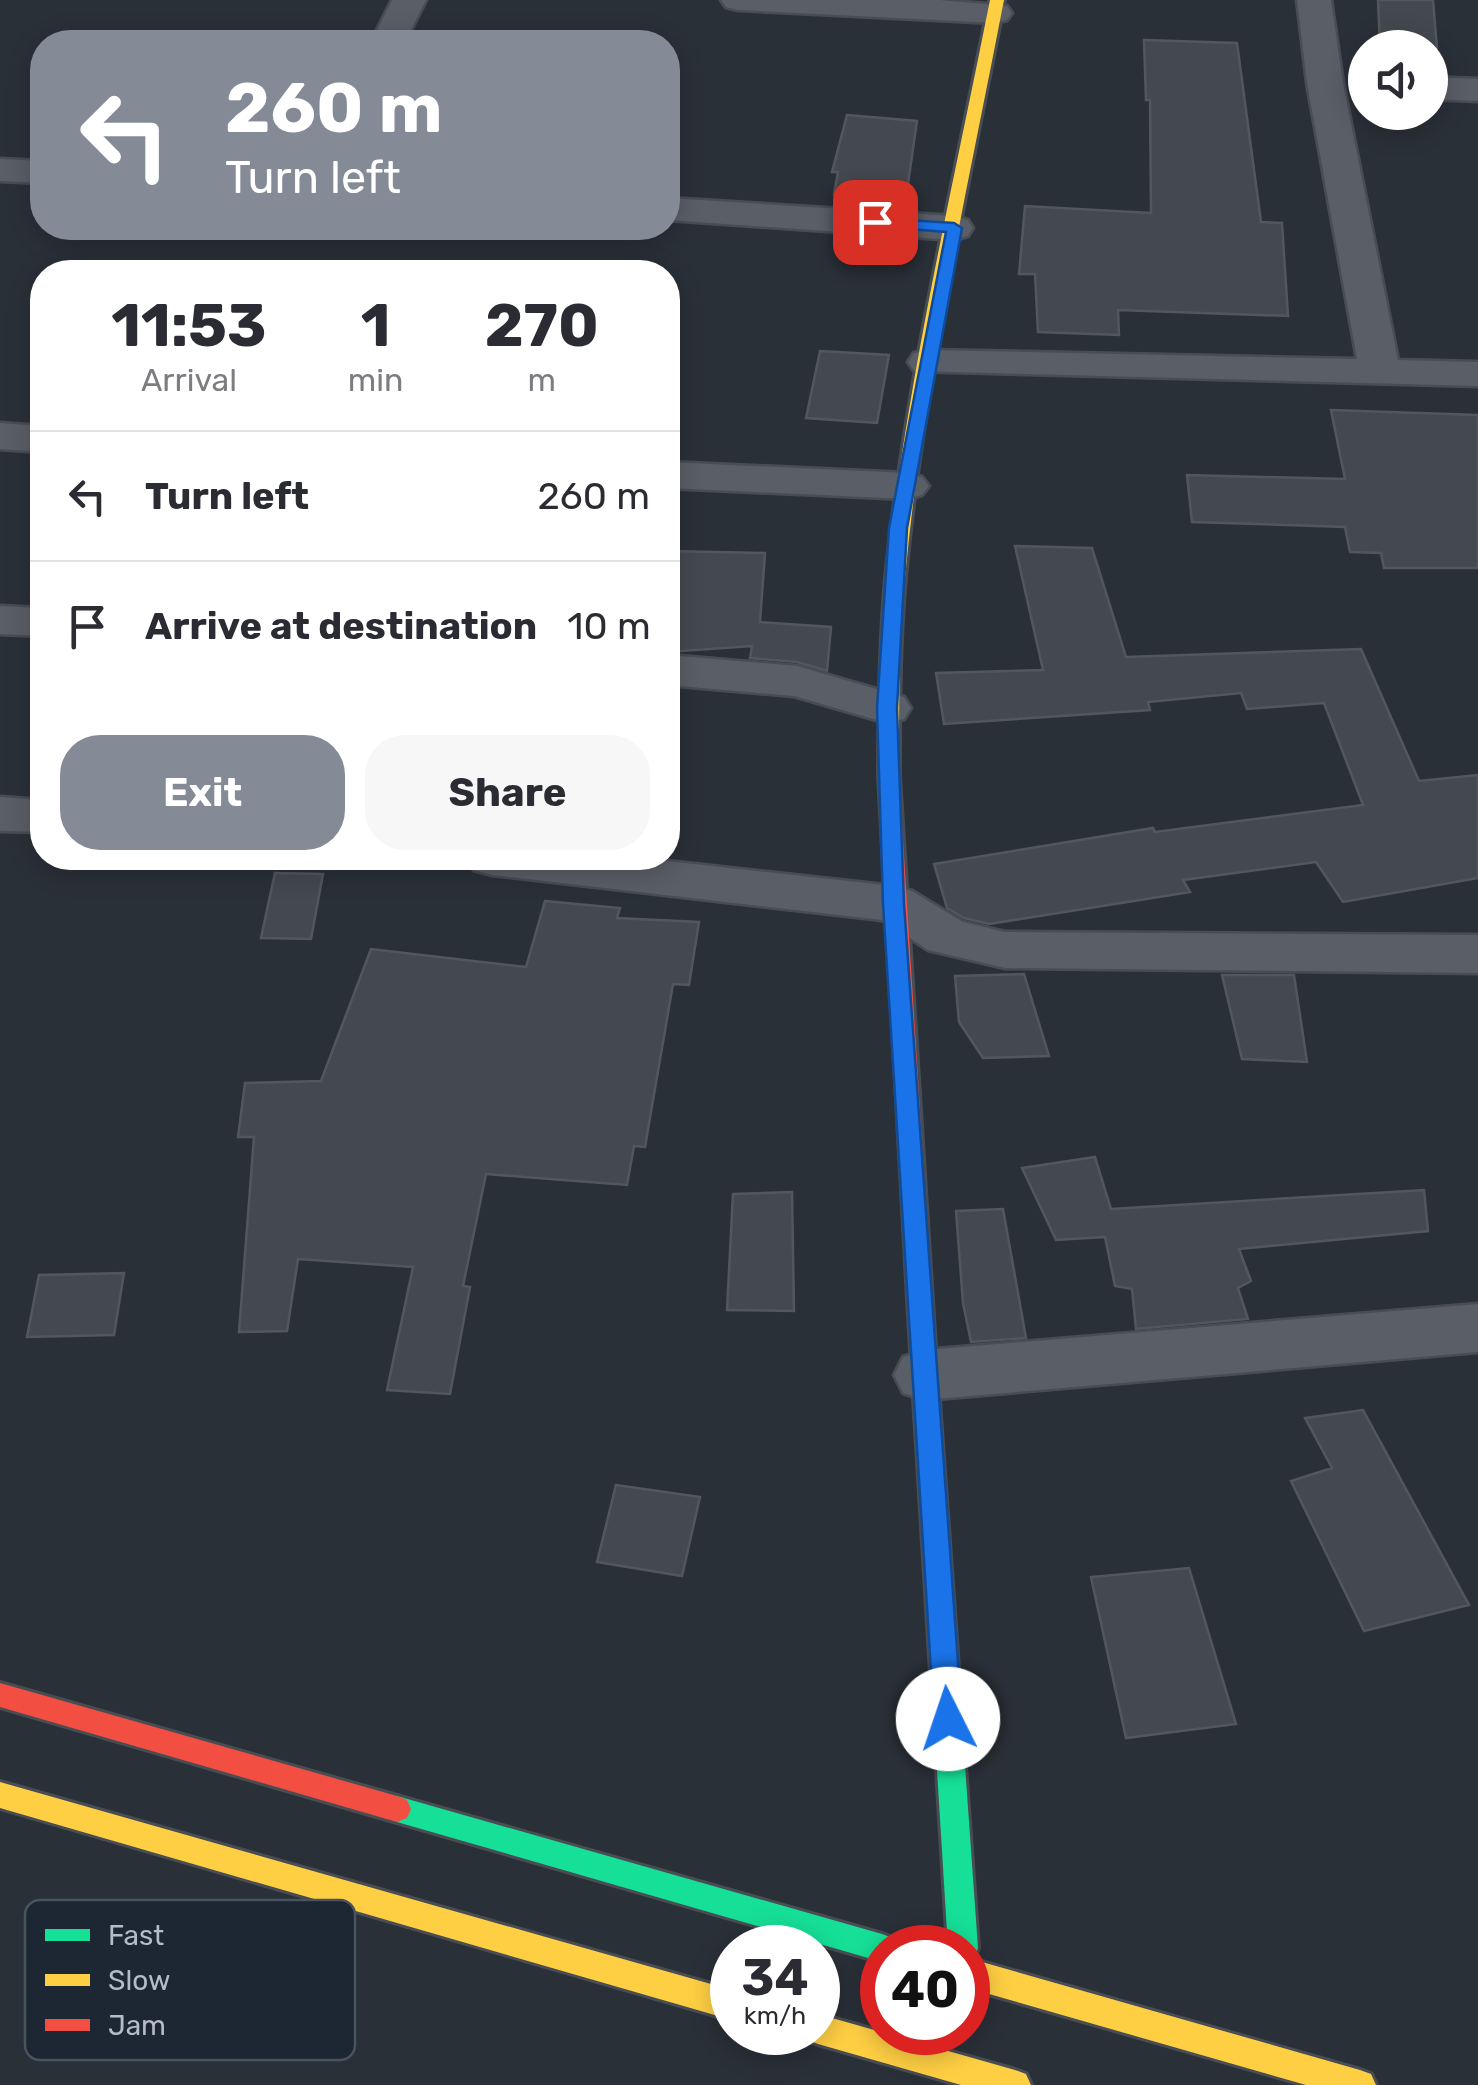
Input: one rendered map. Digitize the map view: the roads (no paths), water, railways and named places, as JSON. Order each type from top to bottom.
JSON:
[{"type":"street","points":[[394,30],[409,0]]},
{"type":"street","points":[[738,0],[996,7],[898,528],[887,708],[894,904],[961,1925]]},
{"type":"street","points":[[1314,0],[1325,83],[1380,372]]},
{"type":"street","points":[[1325,83],[1348,84]]},
{"type":"street","points":[[1448,89],[1478,90]]},
{"type":"street","points":[[0,170],[30,171]]},
{"type":"street","points":[[680,210],[954,228]]},
{"type":"street","points":[[929,362],[1478,374]]},
{"type":"street","points":[[0,436],[30,438]]},
{"type":"street","points":[[680,476],[906,486]]},
{"type":"street","points":[[0,620],[30,621]]},
{"type":"street","points":[[680,671],[797,681],[887,708]]},
{"type":"street","points":[[0,814],[30,815]]},
{"type":"street","points":[[597,870],[894,904],[947,937],[1006,950],[1478,954]]},
{"type":"street","points":[[925,1375],[1478,1328]]},
{"type":"street","points":[[0,1695],[860,1942]]},
{"type":"street","points":[[0,1794],[710,1999]]},
{"type":"street","points":[[990,1978],[1360,2085]]},
{"type":"street","points":[[840,2035],[1015,2085]]}]
